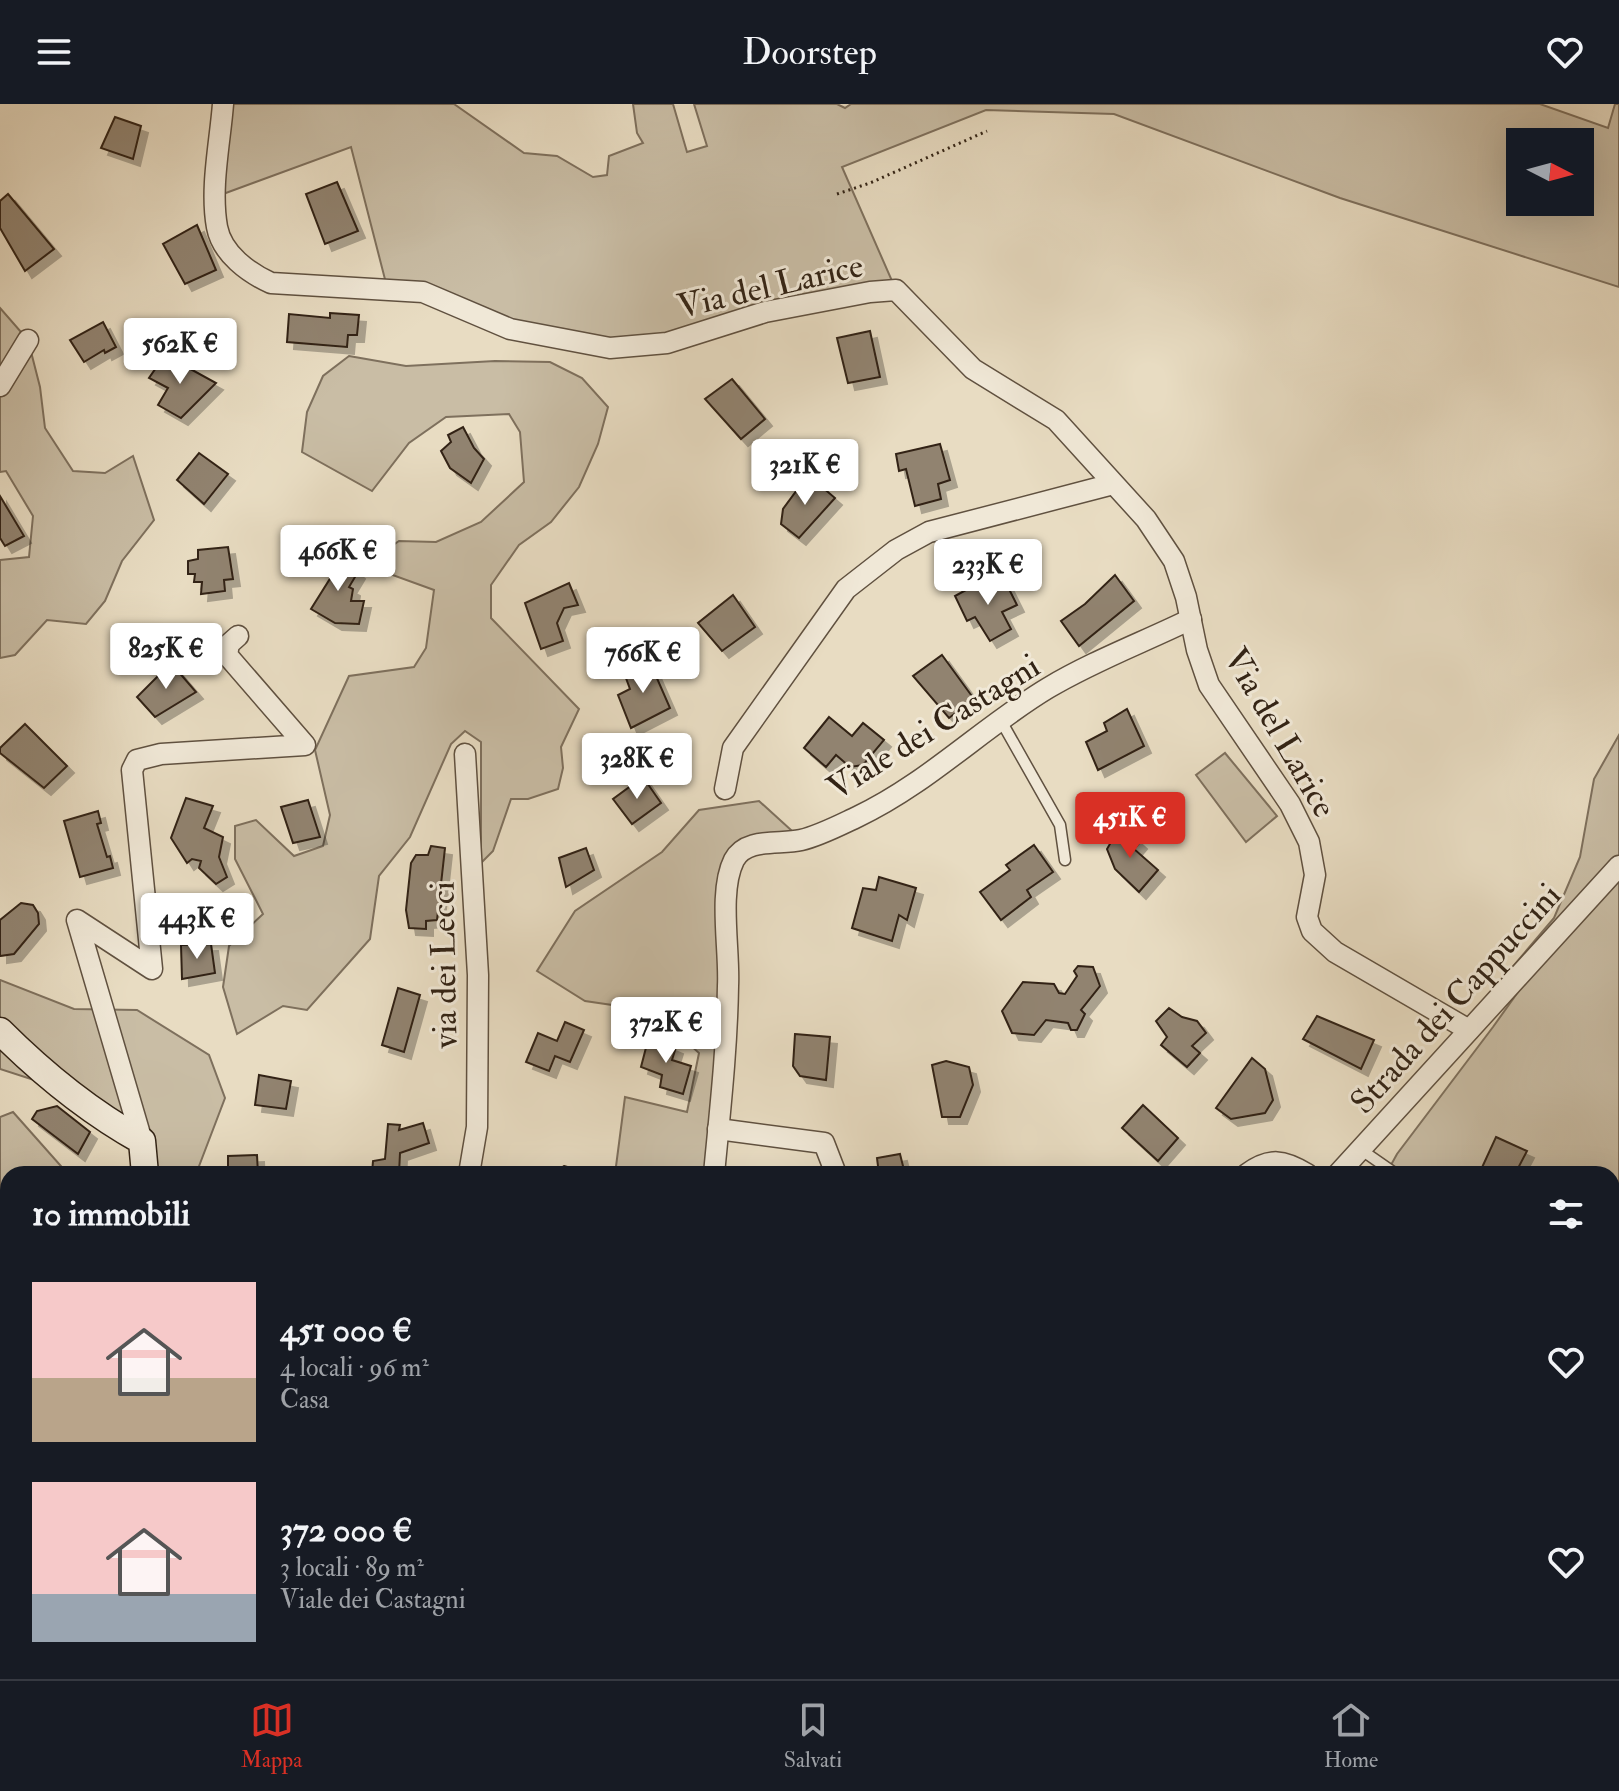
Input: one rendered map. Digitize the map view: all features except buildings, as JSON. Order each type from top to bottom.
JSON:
[{"type":"street","name":"Via del Larice","points":[[223,104],[215,197],[217,230],[229,251],[250,273],[271,283],[423,292],[510,329],[610,348],[667,343],[765,312],[896,290],[973,369],[1056,420],[1146,519],[1174,561],[1209,685],[1290,804],[1309,842],[1315,875],[1307,917],[1312,931],[1335,952],[1469,1030]]},
{"type":"street","points":[[0,386],[28,340]]},
{"type":"street","points":[[725,789],[733,748],[846,589],[896,550],[929,532],[1113,484]]},
{"type":"street","name":"Viale dei Castagni","points":[[715,1166],[725,1066],[729,984],[727,883],[735,858],[744,849],[758,844],[802,840],[859,816],[910,786],[1000,719],[1050,687],[1191,619]]},
{"type":"street","points":[[144,1166],[142,1141],[77,920],[152,969],[132,770],[137,760],[161,754],[305,745],[227,655],[229,644],[238,636]]},
{"type":"street","name":"via dei Lecci","points":[[465,754],[478,975],[477,1127],[470,1166]]},
{"type":"street","name":"Strada dei Cappuccini","points":[[1345,1166],[1619,866]]},
{"type":"street","points":[[0,1031],[33,1064],[99,1117],[142,1141]]},
{"type":"street","points":[[718,1129],[824,1143],[833,1166]]},
{"type":"street","points":[[1257,1166],[1288,1162],[1294,1166]]},
{"type":"lane","points":[[1000,719],[1060,825],[1065,860]]},
{"type":"lane","points":[[1360,1149],[1384,1166]]},
{"type":"path","points":[[837,194],[870,183],[987,131]]},
{"type":"shaded area","points":[[223,104],[454,104],[524,153],[557,156],[593,177],[607,175],[609,156],[643,143],[637,133],[633,104],[673,104],[687,152],[707,146],[694,104],[837,104],[845,108],[851,104],[1540,104],[1608,128],[1615,104],[1619,104],[1619,287],[1340,198],[1114,114],[986,110],[842,167],[896,290],[604,347],[388,291],[351,147],[215,197]]},
{"type":"shaded area","points":[[0,308],[28,340],[40,387],[45,428],[73,471],[105,473],[133,456],[154,520],[122,561],[105,601],[86,624],[47,620],[15,655],[0,658],[0,560],[29,557],[33,516],[6,471],[0,472]]},
{"type":"shaded area","points":[[349,356],[406,366],[495,361],[550,362],[582,378],[608,407],[598,444],[579,487],[551,522],[519,545],[491,585],[491,618],[579,709],[561,747],[563,768],[558,789],[528,799],[511,799],[493,851],[481,863],[481,742],[465,731],[451,744],[410,837],[379,876],[370,939],[307,1010],[283,1006],[237,1034],[223,987],[229,946],[263,914],[235,859],[235,826],[256,820],[294,856],[323,846],[330,815],[315,750],[349,676],[414,667],[426,648],[434,590],[387,573],[379,555],[399,541],[436,542],[481,522],[524,482],[520,432],[509,414],[446,417],[409,443],[372,491],[302,452],[307,412],[323,376]]},
{"type":"shaded area","points":[[1619,735],[1619,1166],[1390,1166],[1563,929],[1471,1016],[1554,918],[1580,857],[1594,779]]},
{"type":"shaded area","points":[[1225,753],[1277,816],[1246,842],[1196,775]]},
{"type":"shaded area","points":[[759,801],[802,840],[735,858],[715,1166],[616,1166],[625,1097],[687,1112],[699,1053],[653,1011],[585,1001],[537,971],[575,911],[662,852],[699,810]]},
{"type":"shaded area","points":[[0,980],[74,1009],[137,1010],[209,1055],[225,1098],[199,1166],[144,1166],[140,1133],[65,1090],[0,1069]]},
{"type":"shaded area","points":[[13,1112],[61,1166],[0,1166],[0,1117]]}]
